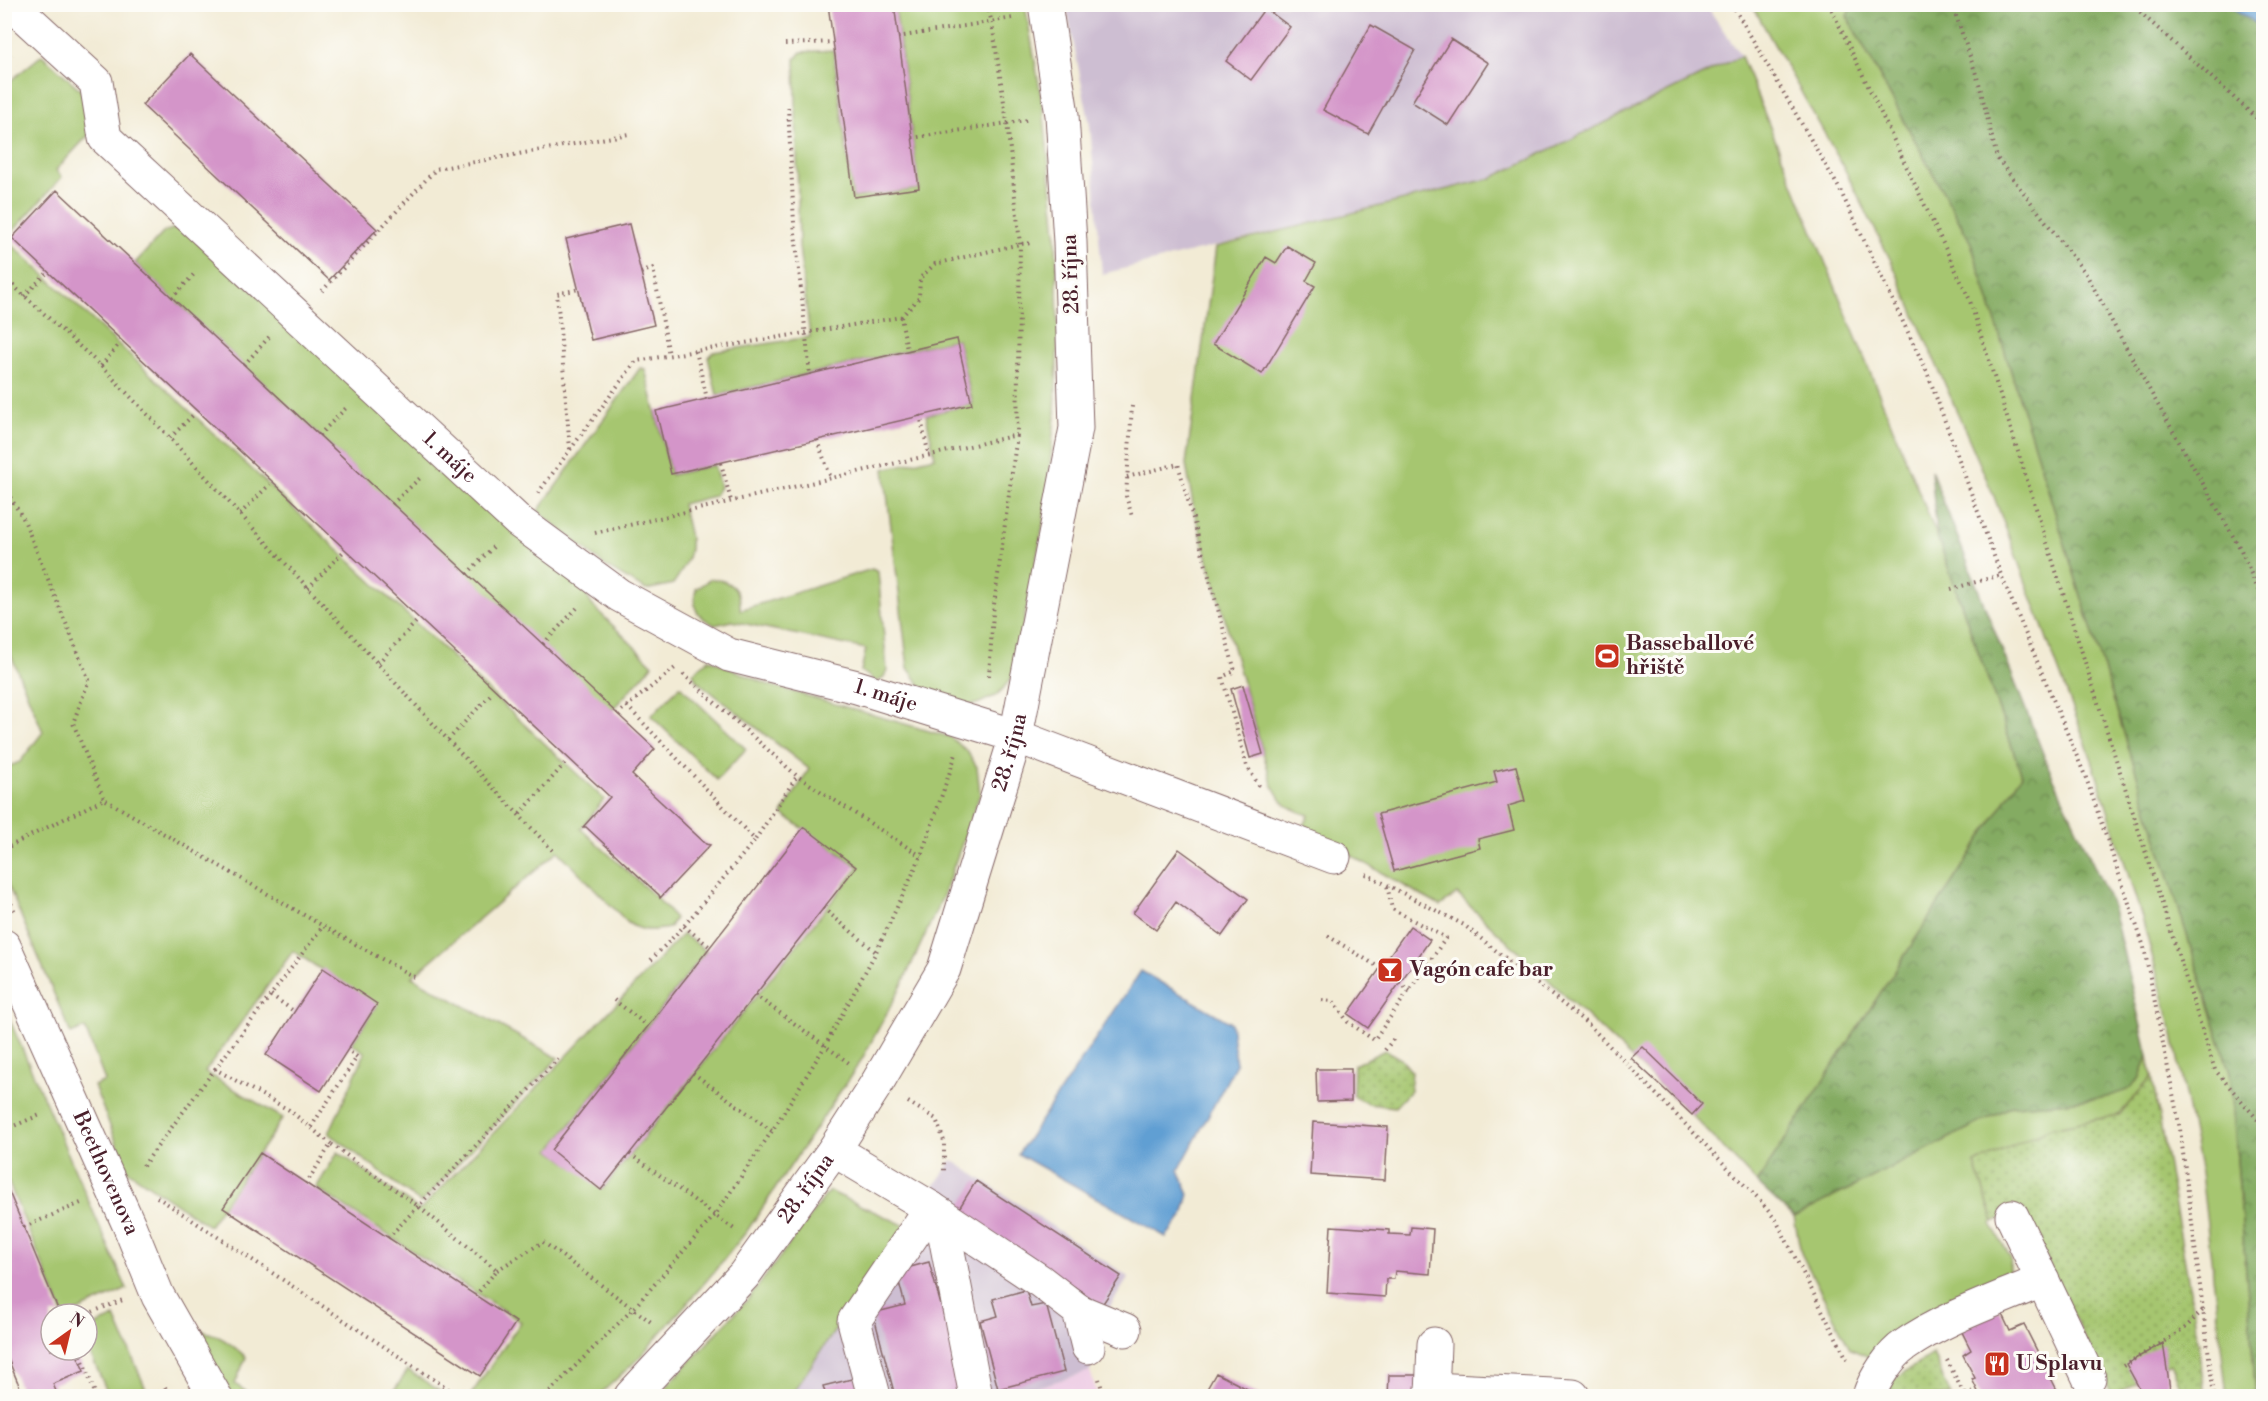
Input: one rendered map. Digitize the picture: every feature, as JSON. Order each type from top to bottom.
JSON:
[{"type":"street","name":"1. máje","points":[[11,4],[96,82],[105,138],[518,521],[620,595],[729,655],[857,687],[1016,736],[1334,857]]},
{"type":"street","name":"28. října","points":[[631,1396],[744,1275],[764,1250],[834,1150],[877,1083],[944,969],[1016,736],[1076,428],[1070,242],[1062,115],[1046,8]]},
{"type":"street","name":"Beethovenova","points":[[12,933],[126,1180],[158,1296],[215,1396]]},
{"type":"street","points":[[834,1150],[936,1211],[1040,1281],[1079,1311],[1125,1330]]},
{"type":"street","points":[[936,1211],[975,1391]]},
{"type":"street","points":[[874,1396],[854,1321],[936,1211]]},
{"type":"street","points":[[2012,1216],[2043,1280],[2102,1375]]},
{"type":"street","points":[[1869,1396],[1874,1380],[1904,1345],[1953,1318],[2043,1280]]},
{"type":"street","points":[[1079,1311],[1088,1347]]},
{"type":"street","points":[[1434,1344],[1432,1393],[1573,1396]]},
{"type":"path","points":[[545,1396],[633,1309],[715,1215],[772,1131],[825,1046],[876,952],[921,856],[958,748],[985,727],[993,612],[1017,435],[1020,244],[1007,122],[987,4]]},
{"type":"path","points":[[1732,4],[1839,188],[1927,372],[2001,575],[2086,778],[2144,947],[2180,1129],[2214,1396]]},
{"type":"path","points":[[1829,4],[1969,298],[2215,1070],[2264,1127]]},
{"type":"path","points":[[1952,4],[1978,83],[1997,158],[2086,274],[2241,550],[2264,604]]},
{"type":"path","points":[[2131,4],[2264,125]]},
{"type":"path","points":[[898,38],[992,23],[1046,8]]},
{"type":"path","points":[[785,44],[833,42]]},
{"type":"path","points":[[788,107],[794,223],[810,375]]},
{"type":"path","points":[[912,138],[1062,115]]},
{"type":"path","points":[[312,286],[320,294],[436,170],[629,134]]},
{"type":"path","points":[[518,521],[636,361],[901,316],[919,298],[920,278],[935,264],[1020,244],[1070,242]]},
{"type":"path","points":[[641,273],[653,268],[669,355]]},
{"type":"path","points":[[24,296],[46,274]]},
{"type":"path","points":[[4,277],[101,366],[170,438],[555,853]]},
{"type":"path","points":[[570,450],[557,294],[579,289]]},
{"type":"path","points":[[901,316],[908,350]]},
{"type":"path","points":[[101,366],[120,343]]},
{"type":"path","points":[[696,351],[707,399]]},
{"type":"path","points":[[1132,406],[1126,496],[1132,516]]},
{"type":"path","points":[[170,438],[195,413]]},
{"type":"path","points":[[920,416],[929,456]]},
{"type":"path","points":[[589,534],[1017,435]]},
{"type":"path","points":[[817,440],[831,478]]},
{"type":"path","points":[[721,463],[731,501]]},
{"type":"path","points":[[1127,477],[1178,464],[1235,671],[1222,677],[1247,766],[1262,791]]},
{"type":"path","points":[[240,514],[270,484]]},
{"type":"path","points":[[4,487],[24,520],[89,680],[73,723],[104,799],[414,976]]},
{"type":"path","points":[[308,588],[343,552]]},
{"type":"path","points":[[1951,589],[2001,575]]},
{"type":"path","points":[[543,644],[602,582]]},
{"type":"path","points":[[378,663],[417,621]]},
{"type":"path","points":[[668,659],[797,776],[921,856]]},
{"type":"path","points":[[617,714],[676,667]]},
{"type":"path","points":[[448,740],[493,692]]},
{"type":"path","points":[[627,705],[755,840]]},
{"type":"path","points":[[519,814],[567,761]]},
{"type":"path","points":[[651,960],[684,926],[755,840],[797,776]]},
{"type":"path","points":[[4,849],[104,799]]},
{"type":"path","points":[[1334,857],[1464,924],[1589,1026],[1776,1220],[1851,1367]]},
{"type":"path","points":[[1322,1000],[1333,1001],[1348,1022],[1374,1040],[1446,938],[1392,909],[1387,885]]},
{"type":"path","points":[[4,887],[12,933]]},
{"type":"path","points":[[823,908],[876,952]]},
{"type":"path","points":[[24,1227],[126,1180],[215,1069],[323,926]]},
{"type":"path","points":[[684,926],[710,947]]},
{"type":"path","points":[[1328,936],[1380,968]]},
{"type":"path","points":[[1399,983],[1410,991]]},
{"type":"path","points":[[271,995],[295,1012]]},
{"type":"path","points":[[755,995],[877,1083],[936,1119],[944,1141],[936,1211]]},
{"type":"path","points":[[614,1000],[648,1026]]},
{"type":"path","points":[[1385,1050],[1395,1037]]},
{"type":"path","points":[[311,1128],[357,1057],[348,1050]]},
{"type":"path","points":[[388,1238],[558,1059]]},
{"type":"path","points":[[215,1069],[289,1110],[418,1206],[497,1269]]},
{"type":"path","points":[[693,1073],[772,1131]]},
{"type":"path","points":[[306,1184],[332,1144]]},
{"type":"path","points":[[630,1154],[764,1250]]},
{"type":"path","points":[[152,1194],[459,1396]]},
{"type":"path","points":[[476,1296],[497,1269],[543,1242],[681,1344]]},
{"type":"path","points":[[2102,1375],[2183,1330],[2203,1310]]},
{"type":"path","points":[[83,1362],[96,1396]]},
{"type":"path","points":[[1960,1396],[1977,1390]]},
{"type":"shaded area","points":[[1066,5],[1706,5],[1741,56],[1492,178],[1102,274],[1090,126]]},
{"type":"shaded area","points":[[952,1160],[1129,1277],[1107,1311],[1090,1371],[1008,1396],[798,1396],[795,1389]]},
{"type":"shaded area","points":[[1090,1371],[1098,1396],[1008,1396],[1064,1379]]},
{"type":"green space","points":[[895,5],[1025,5],[1043,107],[1056,233],[1058,334],[1055,417],[1044,520],[1013,676],[995,696],[977,704],[961,706],[925,692],[908,668],[884,469],[935,457],[926,415],[973,404],[957,339],[717,395],[708,357],[713,352],[810,337],[799,247],[795,59],[801,52],[833,50],[853,198],[919,189]]},
{"type":"green space","points":[[1752,5],[1852,5],[1847,17],[1971,243],[2230,1073],[2256,1396],[2227,1396],[2201,1173],[2172,1030],[2142,918],[2092,760],[1993,494],[1892,263],[1844,168]]},
{"type":"green space","points":[[1852,5],[2228,5],[2263,28],[2263,1396],[2256,1396],[2230,1073],[1971,243],[1847,16]]},
{"type":"green space","points":[[42,55],[83,92],[94,129],[56,170],[62,177],[6,239],[604,799],[581,829],[657,898],[675,918],[669,928],[648,930],[633,926],[558,851],[412,977],[558,1058],[421,1203],[329,1133],[365,1053],[352,1043],[376,1006],[293,951],[205,1072],[283,1118],[209,1226],[128,1171],[94,1086],[105,1081],[85,1028],[71,1034],[5,878],[5,768],[20,762],[43,732],[5,641],[4,86]]},
{"type":"green space","name":"Basseballové hřiště","points":[[1741,56],[1937,536],[2022,775],[1757,1183],[1692,1115],[1457,894],[1440,906],[1303,828],[1309,815],[1286,805],[1272,784],[1194,511],[1186,464],[1216,247],[1492,178]]},
{"type":"green space","points":[[175,228],[188,232],[582,588],[592,605],[653,665],[612,710],[135,263],[164,232]]},
{"type":"green space","points":[[640,368],[645,369],[671,475],[714,465],[720,487],[714,496],[682,504],[690,537],[686,562],[673,584],[646,590],[608,568],[538,511]]},
{"type":"green space","points":[[1931,470],[2048,766],[2112,905],[2148,1056],[2139,1079],[2127,1090],[2107,1097],[2012,1106],[1794,1217],[1757,1183],[2022,775],[1937,536]]},
{"type":"green space","points":[[872,569],[878,572],[887,670],[884,677],[877,682],[861,671],[866,649],[732,621],[715,625],[704,619],[696,608],[696,589],[710,579],[723,581],[733,587],[739,597],[740,610]]},
{"type":"green space","points":[[709,659],[769,685],[950,737],[967,751],[977,767],[980,794],[943,896],[902,985],[862,1059],[747,1231],[708,1279],[638,1359],[598,1396],[470,1396],[521,1322],[316,1188],[338,1152],[420,1210],[683,934],[706,951],[550,1150],[603,1189],[859,867],[782,814],[809,769],[697,681],[693,673]]},
{"type":"green space","points":[[680,686],[746,749],[717,780],[651,716]]},
{"type":"green space","points":[[4,1007],[127,1289],[98,1302],[58,1302],[5,1174]]},
{"type":"green space","points":[[1385,1050],[1401,1059],[1412,1072],[1410,1091],[1395,1107],[1368,1104],[1353,1096],[1354,1065]]},
{"type":"green space","points":[[2148,1056],[2152,1077],[2119,1115],[2051,1128],[1975,1164],[1994,1222],[1991,1224],[2011,1259],[2008,1278],[1875,1359],[1850,1349],[1801,1253],[1794,1217],[2012,1106],[2107,1097],[2139,1079]]},
{"type":"green space","points":[[2152,1077],[2194,1313],[2205,1396],[2184,1396],[2171,1363],[2113,1396],[2022,1209],[1994,1222],[1975,1164],[2051,1128],[2119,1115]]},
{"type":"green space","points":[[829,1191],[906,1226],[795,1389],[798,1396],[658,1396],[750,1297]]},
{"type":"green space","points":[[115,1317],[149,1396],[109,1396],[94,1362],[99,1362],[99,1324]]},
{"type":"green space","points":[[196,1330],[223,1339],[246,1357],[235,1384],[253,1396],[233,1396],[196,1341]]},
{"type":"green space","points":[[1933,1354],[1951,1396],[1886,1396],[1894,1379]]},
{"type":"green space","points":[[408,1370],[447,1396],[390,1396]]},
{"type":"water","points":[[2228,5],[2263,5],[2263,28]]},
{"type":"water","points":[[1141,971],[1231,1023],[1236,1064],[1179,1170],[1189,1194],[1183,1215],[1166,1237],[1018,1154]]},
{"type":"building","points":[[828,4],[894,4],[919,188],[854,197]]},
{"type":"building","points":[[1265,8],[1290,27],[1251,80],[1226,61]]},
{"type":"building","points":[[1371,25],[1415,50],[1368,134],[1323,110]]},
{"type":"building","points":[[1451,39],[1488,63],[1448,125],[1412,102]]},
{"type":"building","points":[[190,54],[377,229],[329,280],[142,105]]},
{"type":"building","points":[[57,190],[655,749],[632,775],[706,844],[710,845],[660,898],[586,827],[583,827],[610,797],[12,238]]},
{"type":"building","points":[[629,224],[654,325],[591,340],[566,239]]},
{"type":"building","points":[[1287,246],[1316,263],[1306,281],[1315,286],[1262,374],[1213,344],[1266,257],[1276,263]]},
{"type":"building","points":[[957,339],[972,404],[671,474],[656,411]]},
{"type":"building","points":[[1243,685],[1263,754],[1250,758],[1231,689]]},
{"type":"building","points":[[1516,766],[1525,801],[1508,806],[1514,830],[1478,839],[1480,848],[1394,871],[1378,814],[1497,782],[1494,771]]},
{"type":"building","points":[[804,827],[856,867],[601,1190],[551,1150]]},
{"type":"building","points":[[1179,849],[1248,899],[1222,936],[1176,902],[1156,930],[1133,913]]},
{"type":"building","points":[[1410,926],[1430,940],[1368,1028],[1348,1014]]},
{"type":"building","points":[[323,968],[377,1004],[321,1091],[266,1055]]},
{"type":"building","points":[[1643,1047],[1702,1104],[1692,1115],[1631,1058]]},
{"type":"building","points":[[1316,1069],[1351,1069],[1351,1101],[1317,1102]]},
{"type":"building","points":[[1313,1122],[1388,1127],[1385,1180],[1310,1175]]},
{"type":"building","points":[[260,1153],[516,1322],[480,1376],[223,1208]]},
{"type":"building","points":[[4,1180],[55,1302],[39,1302],[39,1362],[80,1362],[84,1371],[53,1384],[58,1396],[21,1396],[23,1395],[4,1349]]},
{"type":"building","points":[[976,1181],[1121,1276],[1102,1305],[958,1210]]},
{"type":"building","points":[[1331,1226],[1389,1230],[1389,1234],[1410,1235],[1411,1227],[1433,1229],[1430,1274],[1395,1271],[1394,1279],[1386,1279],[1385,1297],[1327,1293]]},
{"type":"building","points":[[929,1262],[966,1396],[895,1396],[873,1313],[905,1305],[896,1271]]},
{"type":"building","points":[[1026,1290],[1031,1307],[1046,1304],[1064,1372],[998,1389],[980,1321],[998,1316],[993,1299]]},
{"type":"building","points":[[2000,1310],[2010,1331],[2024,1325],[2060,1396],[1980,1396],[1972,1379],[1975,1378],[1963,1355],[1971,1350],[1961,1330]]},
{"type":"building","points":[[2163,1343],[2171,1396],[2140,1396],[2143,1395],[2126,1364]]},
{"type":"building","points":[[1216,1373],[1261,1396],[1203,1396]]},
{"type":"building","points":[[1389,1375],[1422,1375],[1422,1396],[1388,1396]]},
{"type":"building","points":[[856,1378],[860,1396],[826,1396],[823,1386]]},
{"type":"place","name":"Basseballové hřiště","points":[[1607,656]]},
{"type":"place","name":"Vagón cafe bar","points":[[1390,970]]},
{"type":"place","name":"U Splavu","points":[[1997,1364]]}]
